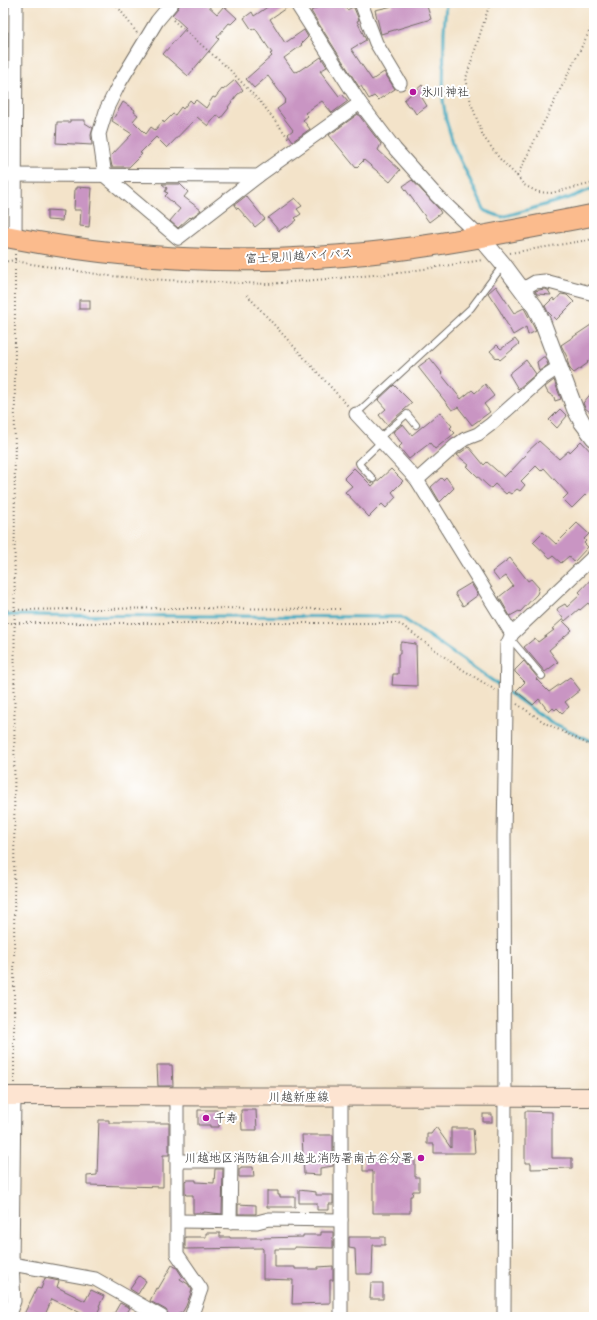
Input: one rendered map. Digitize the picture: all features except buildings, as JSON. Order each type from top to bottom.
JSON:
[{"type":"highway","name":"富士見川越バイパス","points":[[484,242],[594,215]]},
{"type":"highway","name":"富士見川越バイパス","points":[[9,250],[68,247],[137,255],[208,259],[324,257],[484,242],[594,229]]},
{"type":"main road","name":"川越新座線","points":[[9,1096],[594,1097]]},
{"type":"street","points":[[9,250],[9,175],[16,3]]},
{"type":"street","points":[[296,3],[360,103],[395,149],[436,195],[484,242],[504,264],[523,289],[535,307],[542,322],[578,415],[594,438]]},
{"type":"street","points":[[361,3],[376,43],[400,83]]},
{"type":"street","points":[[168,8],[157,21],[120,82],[107,108],[99,134],[105,176],[178,238],[258,176],[360,103]]},
{"type":"street","points":[[9,175],[258,176]]},
{"type":"street","points":[[523,289],[535,282],[545,280],[594,294]]},
{"type":"street","points":[[417,480],[455,446],[465,439],[478,434],[490,425],[544,377],[559,367]]},
{"type":"street","points":[[356,414],[417,480],[511,636]]},
{"type":"street","points":[[504,1317],[504,836],[507,645],[511,636],[594,556]]},
{"type":"street","points":[[8,1317],[14,1301],[9,1096]]},
{"type":"street","points":[[177,1097],[177,1254],[201,1289],[191,1317]]},
{"type":"street","points":[[341,1097],[341,1317]]},
{"type":"street","points":[[177,1161],[231,1160],[230,1222]]},
{"type":"street","points":[[178,1221],[257,1222],[269,1219],[341,1220]]},
{"type":"street","points":[[12,1264],[95,1279],[162,1317]]},
{"type":"lane","points":[[356,414],[472,308],[504,264]]},
{"type":"lane","points":[[374,479],[359,463],[379,440],[407,414],[416,425]]},
{"type":"lane","points":[[511,636],[542,676]]},
{"type":"path","points":[[116,3],[145,42]]},
{"type":"path","points":[[490,3],[466,78],[471,103],[483,136],[500,159],[524,185],[538,192],[551,193],[594,183]]},
{"type":"path","points":[[168,8],[263,105],[296,149]]},
{"type":"path","points":[[517,176],[594,22]]},
{"type":"path","points":[[9,250],[15,610],[9,1096]]},
{"type":"path","points":[[247,295],[356,414]]},
{"type":"path","points":[[3,610],[177,608],[340,610]]},
{"type":"path","points":[[3,623],[396,623],[403,626],[454,664],[547,724],[594,748]]},
{"type":"waterway","points":[[446,3],[443,100],[446,120],[455,149],[485,211],[502,217],[569,198],[594,188]]},
{"type":"waterway","points":[[3,615],[401,617],[503,688]]},
{"type":"waterway","points":[[509,693],[551,722],[594,742]]},
{"type":"place","name":"氷川神社","points":[[413,92]]},
{"type":"place","name":"千寿","points":[[206,1118]]},
{"type":"place","name":"川越地区消防組合川越北消防署南古谷分署","points":[[421,1158]]}]
